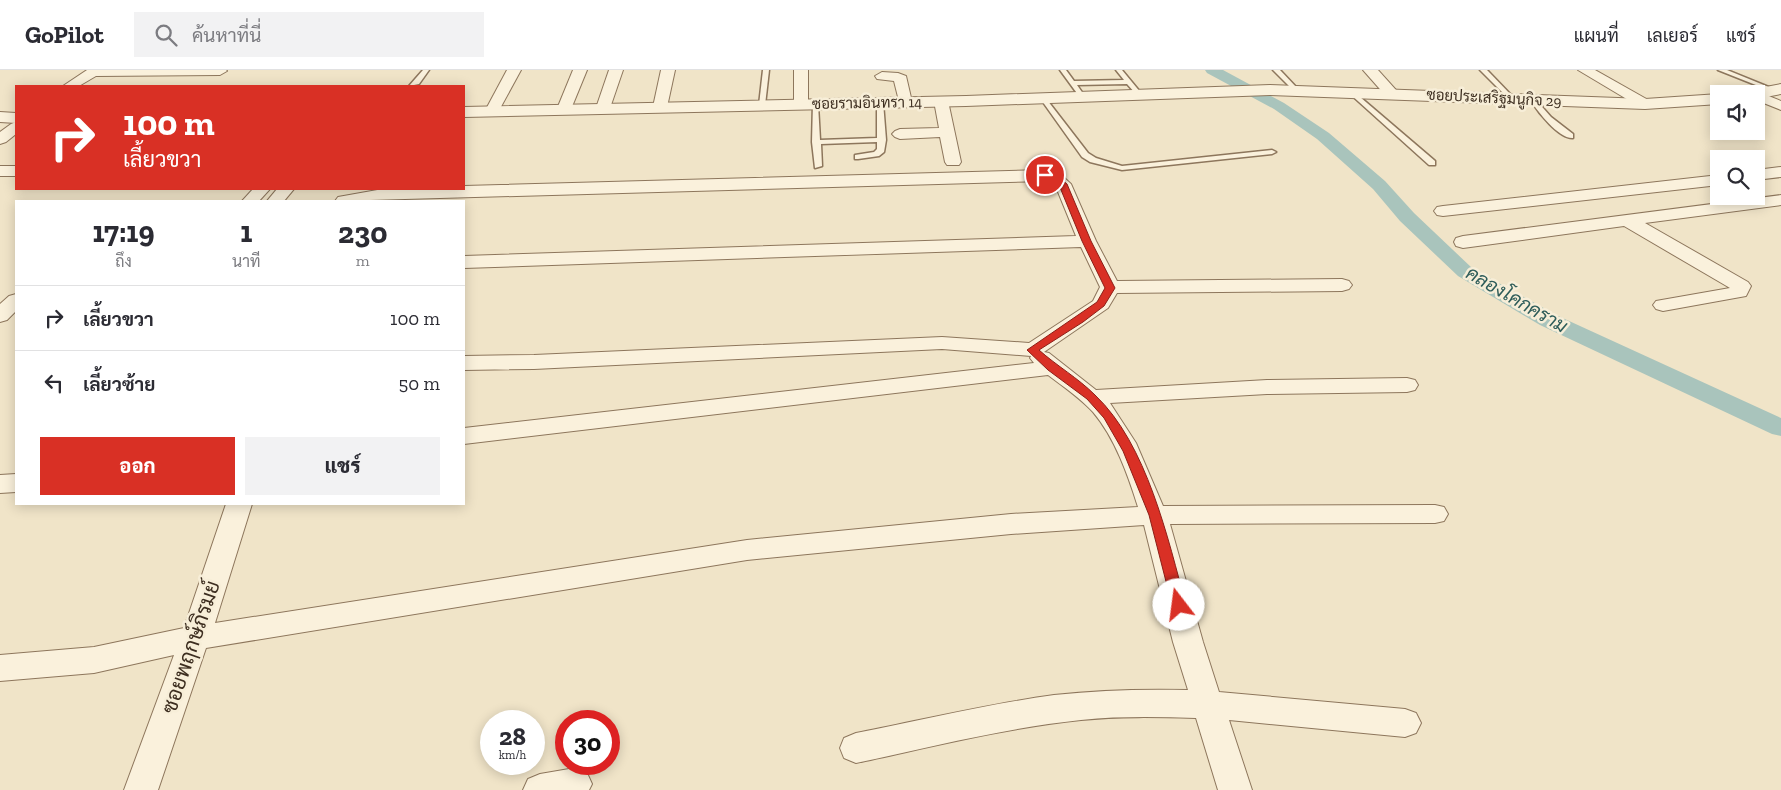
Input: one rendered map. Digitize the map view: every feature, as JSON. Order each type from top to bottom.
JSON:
[{"type":"street","points":[[72,85],[97,71],[221,70]]},
{"type":"street","points":[[203,85],[221,70]]},
{"type":"street","points":[[492,111],[514,70]]},
{"type":"street","points":[[564,109],[580,70]]},
{"type":"street","points":[[603,108],[616,70]]},
{"type":"street","points":[[660,107],[668,70]]},
{"type":"street","points":[[802,70],[808,104]]},
{"type":"street","points":[[1370,70],[1391,93]]},
{"type":"street","points":[[1585,70],[1645,104]]},
{"type":"street","points":[[882,76],[898,77],[901,79],[905,102]]},
{"type":"street","name":"ซอยรามอินทรา 14","points":[[465,112],[941,101],[1042,97],[1077,89],[1270,90]]},
{"type":"street","name":"ซอยประเสริฐมนูกิจ 29","points":[[1270,90],[1391,93],[1534,101],[1645,104],[1710,100]]},
{"type":"street","points":[[1765,98],[1781,106]]},
{"type":"street","points":[[941,101],[953,162]]},
{"type":"street","points":[[0,117],[15,118]]},
{"type":"street","points":[[0,139],[15,128]]},
{"type":"street","points":[[900,134],[946,132]]},
{"type":"street","points":[[0,171],[15,171]]},
{"type":"street","points":[[1765,174],[1781,172]]},
{"type":"street","points":[[350,200],[388,193],[1035,174],[1053,177],[1063,184],[1087,241],[1110,288]]},
{"type":"street","points":[[1443,211],[1710,181]]},
{"type":"street","points":[[251,200],[261,190]]},
{"type":"street","points":[[276,200],[285,190]]},
{"type":"street","points":[[1463,242],[1781,200]]},
{"type":"street","points":[[1626,220],[1741,286],[1739,292],[1663,305]]},
{"type":"street","points":[[465,262],[1087,241]]},
{"type":"street","points":[[1110,288],[1342,285]]},
{"type":"street","points":[[465,436],[1042,359],[1080,320],[1101,304],[1110,288]]},
{"type":"street","points":[[0,316],[15,301]]},
{"type":"street","points":[[465,363],[534,362],[942,343],[1042,359],[1091,397],[1108,416],[1128,451],[1155,515],[1188,641],[1235,790]]},
{"type":"street","points":[[1091,397],[1267,387],[1407,385]]},
{"type":"street","points":[[0,484],[15,483]]},
{"type":"street","name":"ซอยพฤกษ์ภิรมย์","points":[[141,790],[195,638],[239,505]]},
{"type":"street","points":[[0,668],[94,660],[195,638],[747,550],[1011,524],[1155,515],[1435,514]]},
{"type":"street","points":[[856,748],[1022,714],[1084,705],[1208,704],[1405,724]]},
{"type":"street","points":[[540,790],[575,784]]},
{"type":"lane","points":[[413,85],[426,70]]},
{"type":"lane","points":[[762,105],[766,70]]},
{"type":"lane","points":[[1063,70],[1077,89]]},
{"type":"lane","points":[[1119,70],[1133,88]]},
{"type":"lane","points":[[1276,70],[1296,90]]},
{"type":"lane","points":[[1483,70],[1513,100]]},
{"type":"lane","points":[[1721,70],[1777,89]]},
{"type":"lane","points":[[1351,92],[1432,164]]},
{"type":"lane","points":[[1042,97],[1086,154],[1094,160],[1109,166],[1139,167],[1272,152]]},
{"type":"lane","points":[[1534,101],[1548,119],[1570,136]]},
{"type":"lane","points":[[858,157],[881,150],[880,102]]},
{"type":"lane","points":[[808,104],[816,142],[818,166]]},
{"type":"lane","points":[[816,142],[882,140]]},
{"type":"waterway","name":"คลองโคกคราม","points":[[1212,70],[1279,106],[1323,136],[1379,185],[1407,217],[1465,272],[1548,320],[1781,428]]},
{"type":"route","points":[[1045,175],[1059,180],[1063,184],[1087,241],[1110,288],[1101,304],[1080,320],[1032,350],[1052,368],[1091,397],[1108,416],[1128,451],[1155,515],[1179,605]]}]
